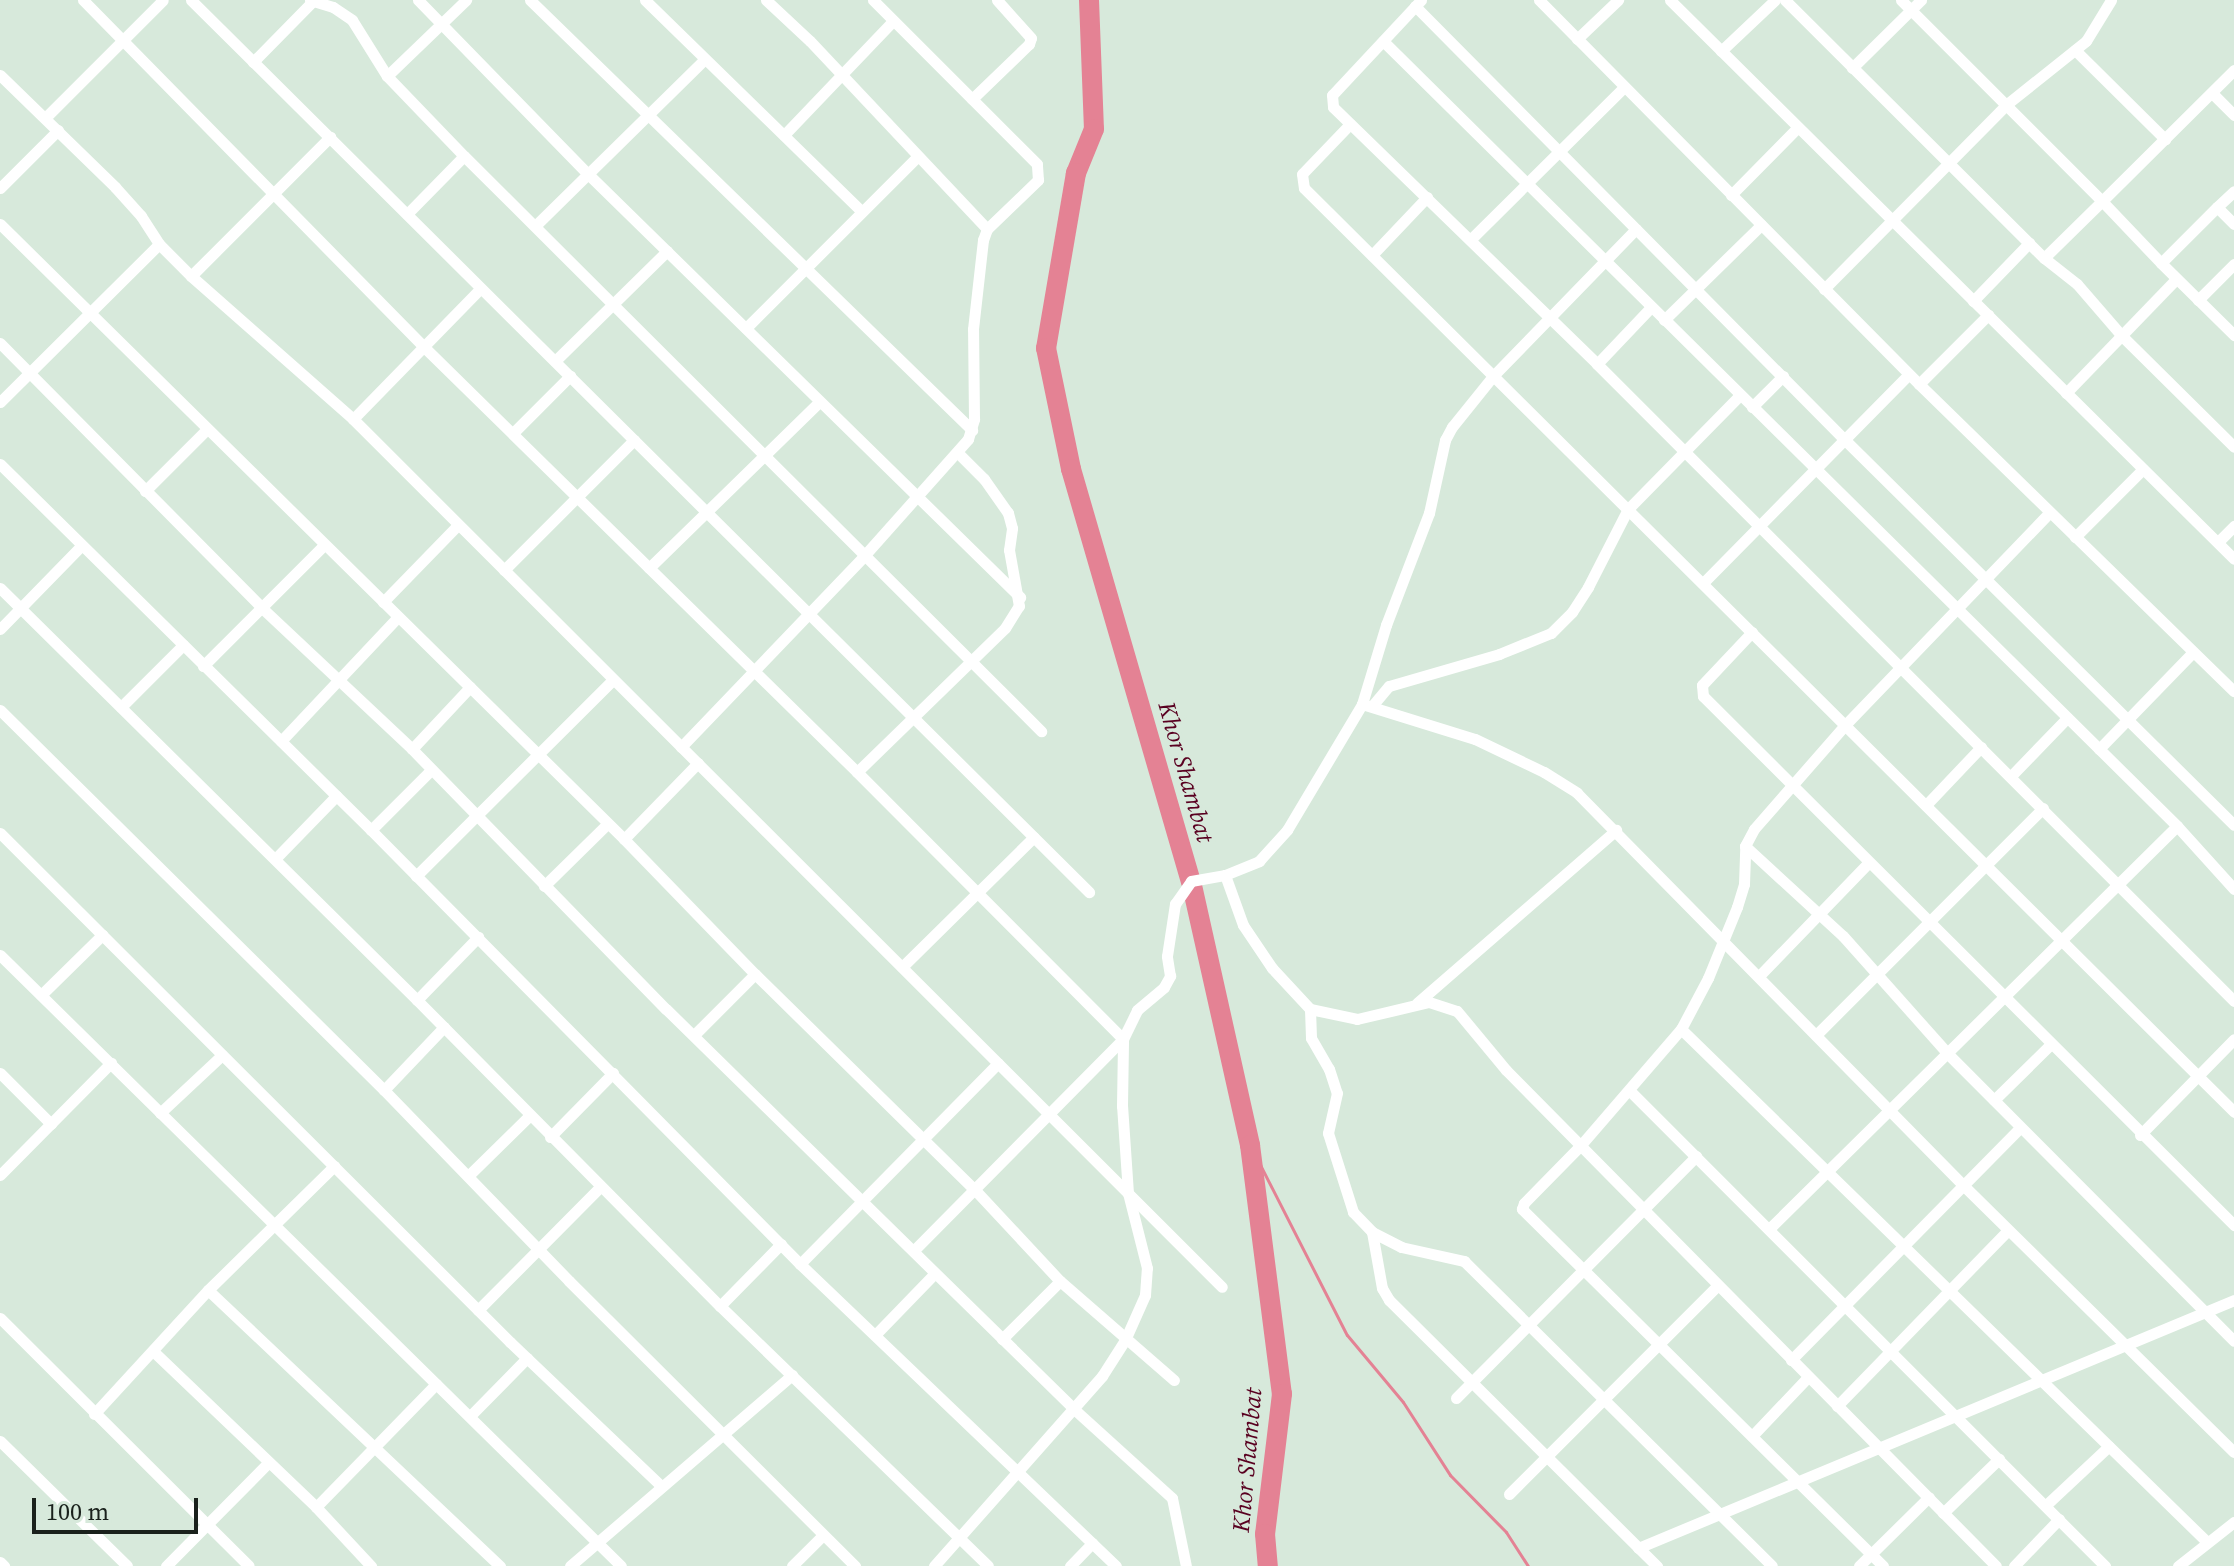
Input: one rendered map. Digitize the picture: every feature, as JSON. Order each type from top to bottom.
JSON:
[{"type":"street","points":[[83,0],[423,346],[857,772],[1123,1039],[1122,1106],[1128,1193],[1147,1268],[1145,1295],[1125,1340],[1075,1410],[934,1566]]},
{"type":"street","points":[[46,117],[163,0]]},
{"type":"street","points":[[191,0],[911,719],[1089,892]]},
{"type":"street","points":[[418,0],[588,174],[1020,597]]},
{"type":"street","points":[[387,76],[466,0]]},
{"type":"street","points":[[530,0],[972,430]]},
{"type":"street","points":[[645,0],[862,212]]},
{"type":"street","points":[[681,747],[863,557],[957,452],[972,430],[973,329],[980,250],[987,229],[1032,187],[1040,172],[1037,164],[873,0]]},
{"type":"street","points":[[972,99],[1029,44],[1031,38],[997,0]]},
{"type":"street","points":[[1539,0],[1919,384],[2193,652],[2232,684]]},
{"type":"street","points":[[1577,39],[1618,0]]},
{"type":"street","points":[[1670,0],[2234,559]]},
{"type":"street","points":[[1721,51],[1775,0]]},
{"type":"street","points":[[1785,0],[2044,258],[2077,284],[2121,335],[2234,447]]},
{"type":"street","points":[[1901,0],[2234,335]]},
{"type":"street","points":[[1852,68],[1921,0]]},
{"type":"street","points":[[1824,289],[2007,104],[2093,33],[2111,0]]},
{"type":"street","points":[[253,62],[312,1],[333,7],[352,20],[387,76],[464,156],[1041,731]]},
{"type":"street","points":[[768,1],[987,229]]},
{"type":"street","points":[[2234,825],[1845,440],[1559,151],[1418,3],[1330,98],[1333,107],[1350,124],[1550,317],[2234,1001]]},
{"type":"street","points":[[784,135],[893,21]]},
{"type":"street","points":[[1383,41],[2177,826],[2234,889]]},
{"type":"street","points":[[2075,50],[2165,139]]},
{"type":"street","points":[[535,226],[705,59]]},
{"type":"street","points":[[2044,258],[2234,70]]},
{"type":"street","points":[[0,75],[124,197],[159,244],[191,276],[353,419],[1222,1287]]},
{"type":"street","points":[[1471,239],[1624,87]]},
{"type":"street","points":[[2212,93],[2234,115]]},
{"type":"street","points":[[1350,124],[1302,174],[1304,188],[2234,1112]]},
{"type":"street","points":[[1731,195],[1798,127]]},
{"type":"street","points":[[0,188],[58,130]]},
{"type":"street","points":[[191,276],[330,137]]},
{"type":"street","points":[[407,214],[464,156]]},
{"type":"street","points":[[746,328],[917,157]]},
{"type":"street","points":[[2161,263],[2234,191]]},
{"type":"street","points":[[1372,255],[1427,197]]},
{"type":"street","points":[[2217,207],[2234,224]]},
{"type":"street","points":[[0,224],[624,839],[755,974],[976,1191],[1060,1281],[1174,1380]]},
{"type":"street","points":[[1664,320],[1761,225]]},
{"type":"street","points":[[1367,705],[1386,625],[1429,513],[1445,440],[1493,376],[1636,229]]},
{"type":"street","points":[[1973,301],[2029,243]]},
{"type":"street","points":[[0,402],[88,311],[159,244]]},
{"type":"street","points":[[555,361],[667,251]]},
{"type":"street","points":[[2198,300],[2234,264]]},
{"type":"street","points":[[2066,393],[2176,279]]},
{"type":"street","points":[[353,419],[480,289]]},
{"type":"street","points":[[1597,364],[1651,307]]},
{"type":"street","points":[[1919,384],[1988,315]]},
{"type":"street","points":[[0,343],[262,608],[412,749],[544,886],[935,1273],[1075,1410],[1172,1498],[1186,1566]]},
{"type":"street","points":[[1703,583],[1909,374]]},
{"type":"street","points":[[513,433],[570,376]]},
{"type":"street","points":[[1752,407],[1783,376]]},
{"type":"street","points":[[914,1250],[976,1191],[1123,1039],[1137,1010],[1164,987],[1170,976],[1167,956],[1175,904],[1191,881],[1245,868],[1273,848],[1367,705],[1389,686],[1499,654],[1551,633],[1572,612],[1588,587],[1628,509],[1740,395]]},
{"type":"street","points":[[649,568],[819,402]]},
{"type":"street","points":[[145,491],[207,429]]},
{"type":"street","points":[[504,570],[634,440]]},
{"type":"street","points":[[857,772],[1005,628],[1016,613],[1020,597],[1009,550],[1012,528],[1008,513],[992,488],[957,452]]},
{"type":"street","points":[[0,464],[371,830],[800,1264],[1116,1566]]},
{"type":"street","points":[[2075,537],[2143,469]]},
{"type":"street","points":[[1883,1566],[1522,1209],[1524,1203],[1630,1091],[1681,1029],[1723,941],[1744,884],[1745,846],[1754,829],[1846,724],[2050,512]]},
{"type":"street","points":[[383,602],[458,525]]},
{"type":"street","points":[[2218,542],[2234,526]]},
{"type":"street","points":[[0,629],[82,545]]},
{"type":"street","points":[[203,666],[324,545]]},
{"type":"street","points":[[0,588],[417,1000],[720,1306],[988,1566]]},
{"type":"street","points":[[281,741],[398,617]]},
{"type":"street","points":[[1752,632],[1700,689],[1791,786],[2234,1225]]},
{"type":"street","points":[[121,707],[183,645]]},
{"type":"street","points":[[2099,749],[2193,652]]},
{"type":"street","points":[[416,876],[613,680]]},
{"type":"street","points":[[412,749],[470,687]]},
{"type":"street","points":[[1367,705],[1475,739],[1512,755],[1577,793],[1889,1111],[2234,1452]]},
{"type":"street","points":[[0,710],[384,1090],[855,1566]]},
{"type":"street","points":[[2011,776],[2067,718]]},
{"type":"street","points":[[1926,805],[1981,747]]},
{"type":"street","points":[[624,839],[698,763]]},
{"type":"street","points":[[371,830],[431,770]]},
{"type":"street","points":[[275,859],[336,796]]},
{"type":"street","points":[[1816,1035],[2043,808]]},
{"type":"street","points":[[544,886],[607,824]]},
{"type":"street","points":[[1770,1228],[2177,826]]},
{"type":"street","points":[[1417,1004],[1488,945],[1560,875],[1616,830]]},
{"type":"street","points":[[0,833],[478,1310],[661,1486]]},
{"type":"street","points":[[902,967],[1034,837]]},
{"type":"street","points":[[1745,846],[1843,936],[1875,976],[1948,1054],[2234,1341]]},
{"type":"street","points":[[1759,976],[1869,862]]},
{"type":"street","points":[[1225,875],[1243,925],[1272,968],[1310,1009],[1357,1019],[1380,1016],[1417,1004],[1443,1004],[1457,1011],[1506,1070],[1996,1566]]},
{"type":"street","points":[[41,995],[102,935]]},
{"type":"street","points":[[417,1000],[478,937]]},
{"type":"street","points":[[0,955],[471,1415],[621,1566]]},
{"type":"street","points":[[694,1035],[755,974]]},
{"type":"street","points":[[1310,1009],[1311,1038],[1329,1069],[1337,1093],[1328,1123],[1331,1147],[1353,1212],[1372,1232],[1401,1247],[1464,1261],[1772,1566]]},
{"type":"street","points":[[384,1090],[444,1027]]},
{"type":"street","points":[[1681,1029],[2206,1541]]},
{"type":"street","points":[[2140,1135],[2234,1039]]},
{"type":"street","points":[[1994,1100],[2051,1044]]},
{"type":"street","points":[[160,1113],[222,1055]]},
{"type":"street","points":[[0,1175],[111,1063]]},
{"type":"street","points":[[800,1264],[998,1063]]},
{"type":"street","points":[[0,1073],[51,1124]]},
{"type":"street","points":[[550,1137],[613,1073]]},
{"type":"street","points":[[1630,1091],[2105,1566]]},
{"type":"street","points":[[468,1176],[529,1116]]},
{"type":"street","points":[[1791,1360],[2020,1128]]},
{"type":"street","points":[[1456,1398],[1696,1156]]},
{"type":"street","points":[[94,1414],[208,1290],[334,1166]]},
{"type":"street","points":[[478,1310],[600,1187]]},
{"type":"street","points":[[1837,1406],[2008,1230]]},
{"type":"street","points":[[1372,1232],[1382,1288],[1389,1300],[1657,1566]]},
{"type":"street","points":[[720,1306],[781,1244]]},
{"type":"street","points":[[875,1335],[935,1273]]},
{"type":"street","points":[[1002,1339],[1060,1281]]},
{"type":"street","points":[[1509,1494],[1717,1286]]},
{"type":"street","points":[[208,1290],[500,1566]]},
{"type":"street","points":[[1638,1548],[2234,1300]]},
{"type":"street","points":[[0,1318],[249,1566]]},
{"type":"street","points":[[154,1352],[316,1507],[371,1566]]},
{"type":"street","points":[[471,1415],[527,1358]]},
{"type":"street","points":[[570,1566],[599,1545],[661,1486],[792,1375]]},
{"type":"street","points":[[1752,1436],[1808,1377]]},
{"type":"street","points":[[316,1507],[436,1384]]},
{"type":"street","points":[[0,1441],[127,1566]]},
{"type":"street","points":[[2046,1505],[2109,1446]]},
{"type":"street","points":[[1943,1513],[1999,1459]]},
{"type":"street","points":[[166,1566],[268,1463]]},
{"type":"street","points":[[1859,1566],[1929,1497]]},
{"type":"street","points":[[2014,1566],[2059,1519]]},
{"type":"street","points":[[2178,1566],[2234,1522]]},
{"type":"street","points":[[792,1566],[822,1536]]},
{"type":"street","points":[[1070,1566],[1092,1543]]},
{"type":"street","points":[[599,1545],[614,1566]]},
{"type":"waterway","name":"Khor Shambat","points":[[1089,0],[1094,129],[1076,173],[1046,348],[1071,469],[1191,881],[1250,1145],[1282,1394],[1265,1534],[1268,1566]]},
{"type":"waterway","points":[[1250,1145],[1347,1335],[1403,1402],[1450,1475],[1506,1532],[1528,1566]]}]
